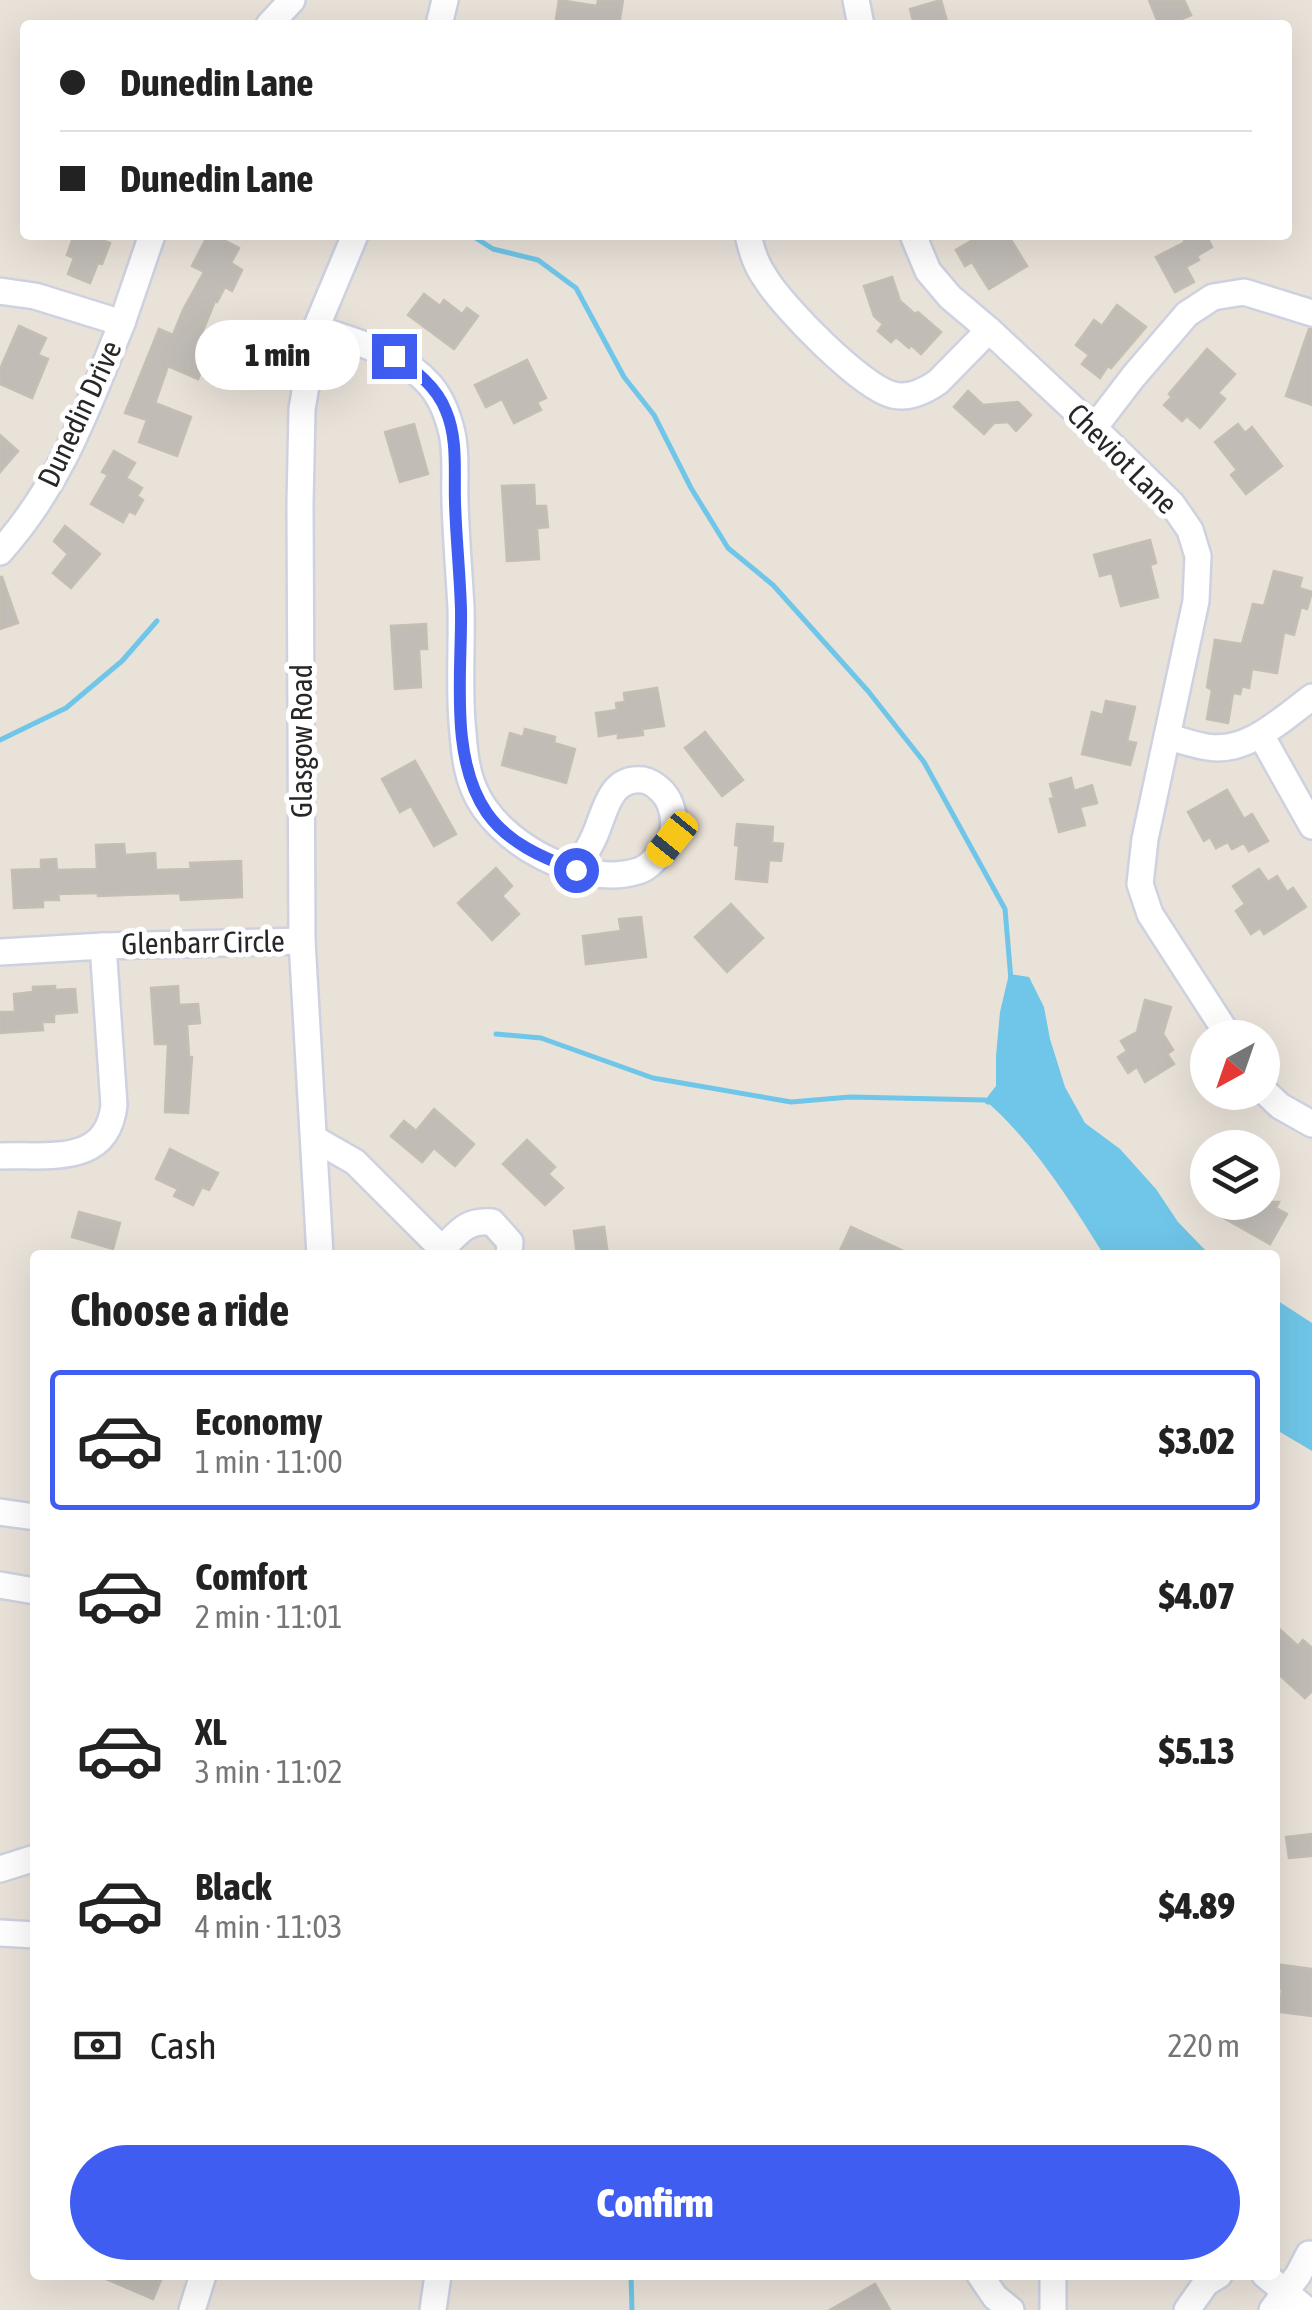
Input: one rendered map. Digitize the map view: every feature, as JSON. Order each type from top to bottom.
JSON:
[{"type":"street","points":[[274,20],[292,0]]},
{"type":"street","name":"Dunedin Drive","points":[[0,552],[33,512],[72,446],[122,323],[150,240]]},
{"type":"street","name":"Glasgow Road","points":[[320,1250],[302,941],[302,409],[316,328],[352,240]]},
{"type":"street","points":[[749,240],[754,258],[782,302],[850,367],[883,392],[907,396],[928,389],[990,330]]},
{"type":"street","name":"Cheviot Lane","points":[[915,240],[928,271],[950,297],[1094,428],[1172,504],[1190,530],[1198,556],[1196,600],[1144,839],[1140,884],[1150,914],[1218,1020]]},
{"type":"street","name":"Dunedin Drive","points":[[0,291],[36,296],[122,323]]},
{"type":"street","points":[[1094,428],[1187,314],[1213,297],[1244,292],[1312,313]]},
{"type":"street","points":[[316,328],[394,356],[432,387],[446,410],[454,438],[466,765],[488,816],[513,840],[576,870]]},
{"type":"street","points":[[1168,736],[1210,748],[1242,743],[1261,735],[1312,697]]},
{"type":"street","points":[[1261,735],[1312,826]]},
{"type":"street","name":"Glenbarr Circle","points":[[0,952],[302,941]]},
{"type":"street","name":"Glenbarr Circle","points":[[0,1156],[72,1153],[90,1148],[104,1138],[112,1124],[103,946]]},
{"type":"street","points":[[1280,1106],[1312,1124]]},
{"type":"street","points":[[315,1139],[356,1162],[443,1250]]},
{"type":"street","points":[[447,1250],[468,1224],[480,1221],[492,1222],[502,1231],[510,1242],[510,1250]]},
{"type":"street","points":[[0,1512],[30,1517]]},
{"type":"street","points":[[0,1586],[30,1590]]},
{"type":"street","points":[[0,1869],[30,1860]]},
{"type":"street","points":[[0,1933],[30,1935]]},
{"type":"street","points":[[1307,2310],[1274,2292],[1298,2276],[1310,2254]]},
{"type":"street","points":[[192,2310],[201,2280]]},
{"type":"street","points":[[433,2310],[437,2280]]},
{"type":"street","points":[[984,2280],[1011,2310]]},
{"type":"street","points":[[1053,2280],[1053,2310]]},
{"type":"street","points":[[1187,2310],[1210,2280]]},
{"type":"water","points":[[1009,974],[1029,977],[1044,1007],[1065,1087],[1085,1123],[1120,1149],[1205,1250],[1101,1250],[1035,1154],[985,1100],[996,1086],[1000,1012]]},
{"type":"water","points":[[1280,1302],[1312,1323],[1312,1451],[1280,1432]]},
{"type":"building","points":[[559,0],[597,6],[598,0],[623,0],[620,20],[556,20]]},
{"type":"building","points":[[941,0],[947,20],[913,20],[910,9]]},
{"type":"building","points":[[1149,0],[1184,0],[1191,15],[1180,20],[1157,20]]},
{"type":"building","points":[[72,240],[110,243],[90,283],[68,274],[74,258],[67,255]]},
{"type":"building","points":[[205,240],[224,240],[239,248],[231,263],[242,270],[232,291],[225,287],[215,301],[200,338],[213,343],[198,379],[168,366],[155,403],[191,417],[177,456],[139,442],[147,420],[125,413],[159,329],[173,335],[204,272],[192,266]]},
{"type":"building","points":[[973,240],[1011,240],[1027,266],[989,289],[972,262],[965,266],[956,250]]},
{"type":"building","points":[[1208,240],[1212,247],[1186,267],[1194,282],[1175,292],[1156,257],[1185,242]]},
{"type":"building","points":[[892,277],[900,301],[941,332],[921,354],[896,337],[891,342],[878,331],[883,324],[874,316],[864,286]]},
{"type":"building","points":[[424,294],[440,306],[444,300],[462,314],[467,308],[478,316],[454,349],[408,315]]},
{"type":"building","points":[[1117,305],[1146,327],[1100,378],[1082,364],[1089,355],[1076,345],[1094,320],[1102,326]]},
{"type":"building","points":[[19,326],[46,338],[38,355],[48,359],[32,398],[0,384],[0,369]]},
{"type":"building","points":[[1312,329],[1312,405],[1286,396]]},
{"type":"building","points":[[1207,349],[1235,374],[1218,393],[1225,399],[1200,428],[1187,416],[1182,421],[1164,405]]},
{"type":"building","points":[[527,360],[546,398],[537,402],[541,410],[514,423],[502,399],[486,407],[475,385]]},
{"type":"building","points":[[968,391],[983,405],[1018,402],[1031,415],[1016,431],[1008,422],[994,423],[984,434],[954,407]]},
{"type":"building","points":[[414,424],[428,474],[400,482],[385,432]]},
{"type":"building","points":[[1238,424],[1245,433],[1252,427],[1282,466],[1246,494],[1231,475],[1237,470],[1215,442]]},
{"type":"building","points":[[0,435],[18,451],[0,472]]},
{"type":"building","points":[[114,451],[135,463],[126,478],[142,488],[137,496],[143,500],[135,514],[129,511],[123,522],[91,504],[108,475],[102,472]]},
{"type":"building","points":[[534,485],[535,506],[546,506],[548,527],[537,528],[539,559],[507,561],[502,486]]},
{"type":"building","points":[[65,526],[100,554],[71,588],[53,573],[68,554],[54,541]]},
{"type":"building","points":[[1150,540],[1156,563],[1150,565],[1158,597],[1121,606],[1112,573],[1100,576],[1094,555]]},
{"type":"building","points":[[1274,571],[1302,578],[1299,588],[1312,592],[1307,609],[1301,607],[1294,635],[1284,632],[1277,673],[1252,669],[1249,688],[1242,686],[1240,694],[1233,693],[1228,723],[1207,719],[1212,690],[1207,687],[1215,640],[1242,644],[1253,604],[1264,606]]},
{"type":"building","points":[[0,577],[18,623],[0,629]]},
{"type":"building","points":[[426,624],[427,649],[419,649],[421,687],[395,689],[391,626]]},
{"type":"building","points":[[657,688],[664,726],[642,729],[643,735],[599,736],[596,713],[617,710],[616,703],[625,702],[624,693]]},
{"type":"building","points":[[1106,701],[1135,707],[1127,741],[1136,743],[1130,765],[1082,754],[1092,712],[1103,715]]},
{"type":"building","points":[[525,729],[555,737],[554,743],[575,749],[566,783],[502,765],[510,733],[523,737]]},
{"type":"building","points":[[705,732],[743,780],[722,796],[685,748]]},
{"type":"building","points":[[415,761],[456,834],[434,846],[411,806],[400,812],[382,779]]},
{"type":"building","points":[[1071,778],[1074,791],[1092,785],[1097,803],[1080,807],[1085,825],[1059,832],[1050,784]]},
{"type":"building","points":[[1227,790],[1244,819],[1252,814],[1268,841],[1249,851],[1244,843],[1232,849],[1228,842],[1216,848],[1210,837],[1204,841],[1188,812]]},
{"type":"building","points":[[737,824],[773,827],[772,843],[783,844],[781,861],[769,860],[767,882],[736,879]]},
{"type":"building","points":[[124,844],[125,855],[155,853],[156,870],[191,869],[190,863],[241,861],[242,897],[181,900],[180,893],[58,894],[59,900],[43,900],[43,907],[14,908],[12,870],[41,869],[41,860],[56,859],[57,870],[97,869],[96,845]]},
{"type":"building","points":[[496,868],[512,886],[502,896],[519,914],[492,940],[458,903]]},
{"type":"building","points":[[1259,869],[1268,882],[1277,876],[1287,892],[1293,888],[1306,907],[1264,934],[1260,928],[1251,934],[1236,911],[1245,904],[1233,886]]},
{"type":"building","points":[[731,904],[763,938],[727,972],[695,937]]},
{"type":"building","points":[[641,917],[646,957],[586,964],[583,936],[621,931],[619,919]]},
{"type":"building","points":[[55,986],[55,990],[75,989],[77,1012],[54,1014],[54,1022],[42,1022],[43,1030],[0,1033],[0,1012],[15,1012],[14,994],[33,992],[33,987]]},
{"type":"building","points":[[178,986],[179,1005],[198,1004],[200,1023],[187,1024],[192,1057],[188,1113],[165,1112],[168,1044],[155,1044],[151,988]]},
{"type":"building","points":[[1145,1000],[1171,1007],[1163,1034],[1173,1050],[1167,1054],[1174,1064],[1145,1082],[1137,1067],[1128,1073],[1118,1057],[1127,1051],[1121,1041],[1137,1032]]},
{"type":"building","points":[[434,1109],[474,1144],[455,1166],[434,1148],[422,1162],[391,1136],[404,1121],[416,1131]]},
{"type":"building","points":[[527,1140],[555,1167],[548,1174],[563,1188],[545,1205],[503,1164]]},
{"type":"building","points":[[170,1149],[218,1173],[209,1190],[202,1187],[193,1205],[174,1196],[178,1189],[156,1179]]},
{"type":"building","points":[[1280,1210],[1287,1214],[1270,1244],[1227,1220],[1280,1220]]},
{"type":"building","points":[[79,1212],[120,1223],[113,1249],[72,1237]]},
{"type":"building","points":[[604,1227],[607,1250],[576,1250],[574,1231]]},
{"type":"building","points":[[851,1227],[901,1250],[840,1250]]},
{"type":"building","points":[[1280,1630],[1298,1646],[1303,1640],[1312,1648],[1312,1691],[1305,1698],[1280,1676]]},
{"type":"building","points":[[1312,1834],[1312,1856],[1289,1858],[1286,1837]]},
{"type":"building","points":[[1280,1965],[1312,1969],[1312,2016],[1280,2012]]},
{"type":"building","points":[[109,2280],[161,2280],[153,2299]]},
{"type":"building","points":[[875,2284],[890,2310],[830,2310]]},
{"type":"waterway","points":[[479,240],[493,249],[538,260],[576,288],[624,377],[654,415],[691,488],[728,548],[773,585],[868,691],[924,762],[1005,909],[1011,980]]},
{"type":"waterway","points":[[0,740],[66,708],[122,661],[157,621]]},
{"type":"waterway","points":[[496,1034],[541,1038],[653,1078],[791,1102],[850,1097],[988,1102]]},
{"type":"waterway","points":[[631,2280],[632,2310]]},
{"type":"route","points":[[394,356],[432,387],[446,410],[454,438],[461,712],[466,765],[474,791],[488,816],[513,840],[576,870]]}]
